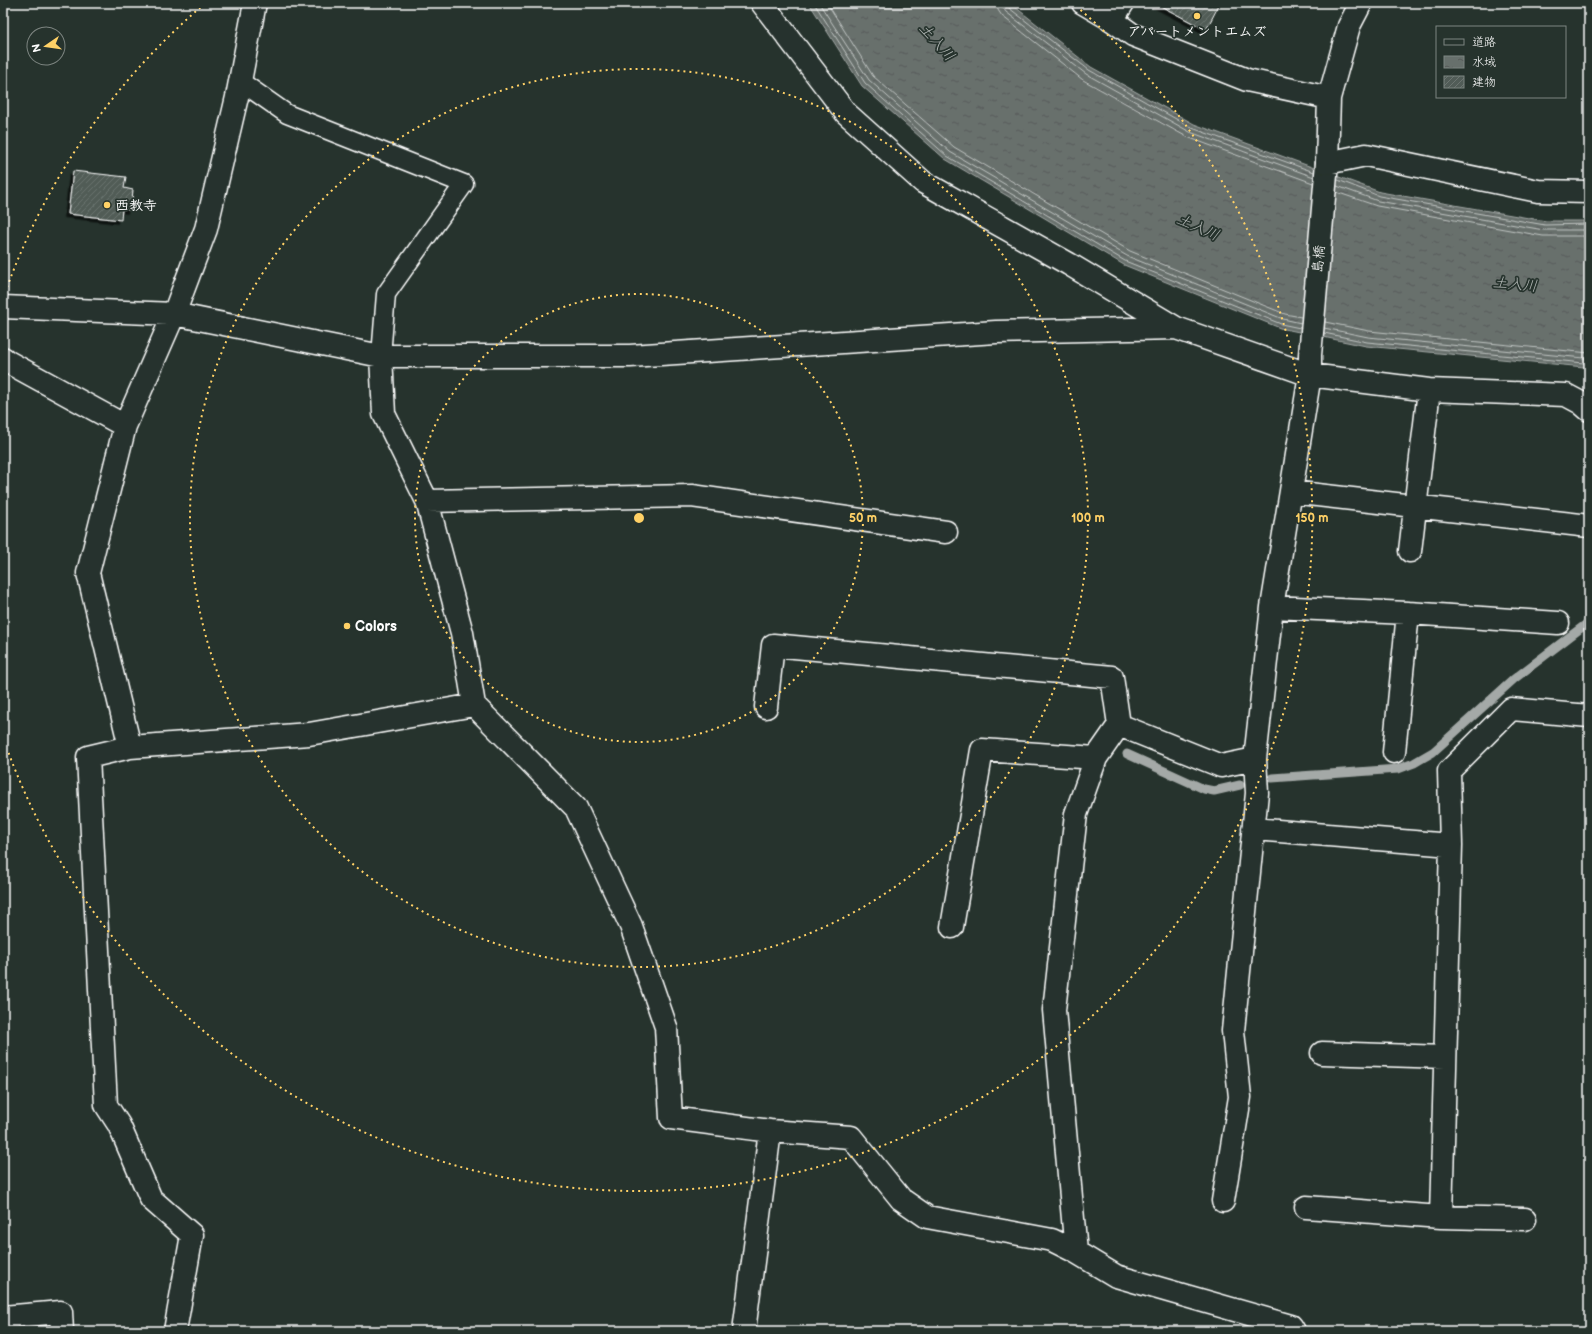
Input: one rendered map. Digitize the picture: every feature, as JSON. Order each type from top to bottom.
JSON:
[{"type":"street","points":[[130,746],[88,573],[125,426],[174,314],[206,229],[240,81],[255,3]]},
{"type":"street","points":[[762,3],[846,113],[923,182],[1069,264],[1176,328],[1310,365],[1429,390],[1566,394],[1589,410]]},
{"type":"street","points":[[1083,3],[1117,12],[1133,35],[1247,80],[1329,98]]},
{"type":"street","name":"島橋","points":[[1223,1202],[1240,1097],[1233,1032],[1257,792],[1255,759],[1272,607],[1310,365],[1327,163],[1329,98],[1349,26],[1361,3]]},
{"type":"street","points":[[1327,163],[1366,155],[1538,191],[1589,192]]},
{"type":"street","points":[[3,307],[174,314],[381,356],[630,356],[996,332],[1176,328]]},
{"type":"street","points":[[381,356],[384,414],[426,501],[462,633],[474,705],[576,808],[631,926],[666,1027],[671,1118],[770,1131],[851,1137],[901,1199],[927,1217],[1052,1240],[1076,1252],[1116,1276],[1291,1326],[1294,1331]]},
{"type":"street","points":[[3,358],[125,426]]},
{"type":"street","points":[[1410,550],[1429,390]]},
{"type":"street","points":[[1291,492],[1589,526]]},
{"type":"street","points":[[426,501],[692,496],[946,532]]},
{"type":"street","points":[[1272,607],[1408,613],[1558,623]]},
{"type":"street","points":[[1394,752],[1408,613]]},
{"type":"street","points":[[766,707],[773,644],[1112,677],[1118,725],[1096,758],[1076,814],[1054,1010],[1076,1252]]},
{"type":"street","points":[[175,1331],[192,1235],[151,1200],[119,1125],[106,1105],[88,757],[130,746],[309,734],[474,705]]},
{"type":"street","points":[[1440,1217],[1451,845],[1449,771],[1511,709],[1589,716]]},
{"type":"street","points":[[1118,725],[1220,766],[1255,759]]},
{"type":"street","points":[[952,927],[982,750],[1096,758]]},
{"type":"street","points":[[1253,829],[1451,845]]},
{"type":"street","points":[[1322,1053],[1445,1057]]},
{"type":"street","points":[[744,1331],[770,1131]]},
{"type":"street","points":[[1306,1206],[1440,1217],[1525,1219]]},
{"type":"street","points":[[3,1317],[61,1312],[62,1331]]},
{"type":"lane","points":[[240,81],[286,114],[464,184],[386,294],[381,356]]},
{"type":"water","name":"土入川","points":[[809,3],[1010,3],[1091,67],[1194,124],[1380,192],[1546,221],[1589,221],[1589,370],[1584,367],[1366,346],[1280,328],[1124,265],[945,159],[862,86]]},
{"type":"building","name":"アパートメントエムズ","points":[[1155,3],[1220,3],[1206,30]]},
{"type":"building","points":[[73,171],[126,177],[124,188],[133,190],[131,210],[122,209],[121,220],[68,214]]},
{"type":"waterway","points":[[1272,778],[1398,769],[1414,763],[1433,752],[1514,679],[1589,622]]},
{"type":"waterway","points":[[1127,754],[1204,789],[1214,791],[1240,785]]},
{"type":"place","name":"アパートメントエムズ","points":[[1197,16]]},
{"type":"place","name":"西教寺","points":[[107,205]]},
{"type":"place","name":"Colors","points":[[347,626]]}]
